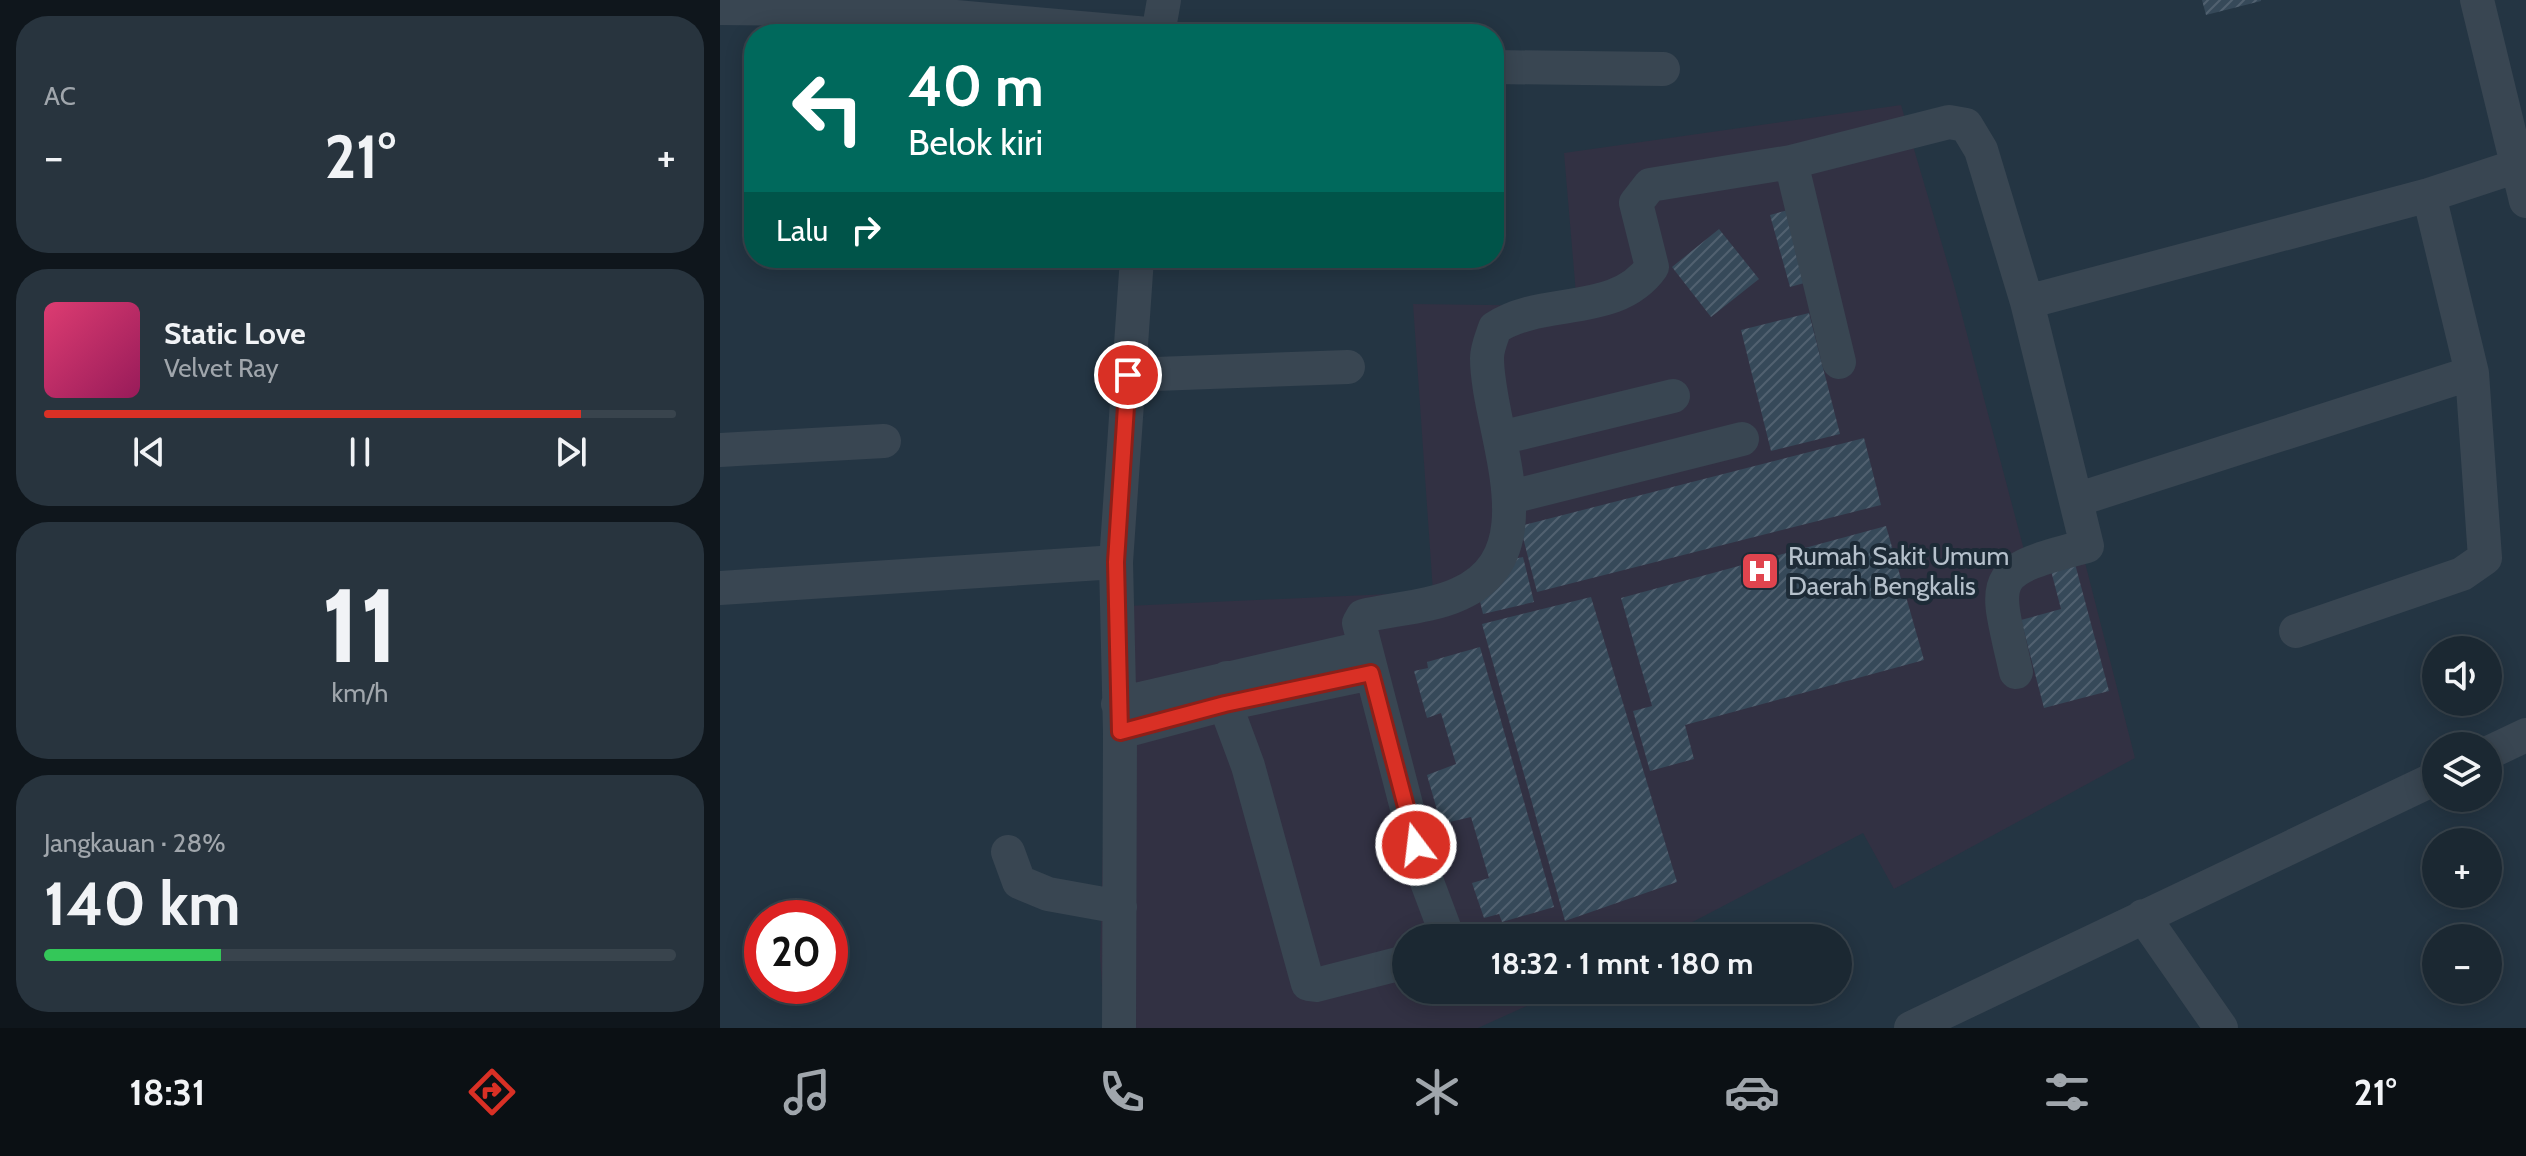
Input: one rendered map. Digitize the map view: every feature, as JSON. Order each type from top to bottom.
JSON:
[{"type":"street","points":[[1160,24],[1164,0]]},
{"type":"street","points":[[2477,0],[2526,201]]},
{"type":"street","points":[[720,8],[878,10],[1036,24]]},
{"type":"street","points":[[1504,67],[1663,69]]},
{"type":"street","points":[[1443,924],[1424,874],[1359,623],[1363,616],[1458,595],[1491,575],[1502,550],[1511,497],[1487,357],[1495,328],[1511,317],[1622,295],[1640,285],[1652,267],[1636,203],[1650,185],[1791,162],[1949,122],[1966,125],[1981,150],[2027,302],[2087,546],[2030,561],[2009,575],[2000,590],[2016,672]]},
{"type":"street","points":[[1791,162],[1839,362]]},
{"type":"street","points":[[2027,302],[2429,195],[2517,166]]},
{"type":"street","points":[[2296,631],[2462,574],[2485,558],[2472,373],[2429,195]]},
{"type":"street","points":[[1119,1028],[1116,562],[1136,268]]},
{"type":"street","points":[[1128,375],[1348,367]]},
{"type":"street","points":[[2076,500],[2472,373]]},
{"type":"street","points":[[1500,438],[1673,396]]},
{"type":"street","points":[[1511,497],[1742,439]]},
{"type":"street","points":[[720,450],[884,441]]},
{"type":"street","points":[[720,588],[1116,562]]},
{"type":"street","points":[[1119,718],[1367,660]]},
{"type":"street","points":[[1226,691],[1308,984],[1316,985],[1392,966]]},
{"type":"street","points":[[2502,746],[2526,735]]},
{"type":"street","points":[[1911,1028],[2422,785]]},
{"type":"street","points":[[1008,852],[1019,882],[1048,894],[1120,907]]},
{"type":"street","points":[[2143,916],[2221,1028]]},
{"type":"shaded area","name":"Rumah Sakit Umum Daerah Bengkalis","points":[[1901,105],[1954,285],[2024,550],[2079,539],[2135,758],[1894,889],[1863,833],[1689,924],[1392,924],[1392,1004],[1531,1004],[1478,1028],[1105,1028],[1100,957],[1106,727],[1105,607],[1433,592],[1413,304],[1577,306],[1564,153]]},
{"type":"building","points":[[2202,0],[2261,0],[2261,1],[2206,15]]},
{"type":"building","points":[[1788,210],[1808,282],[1790,287],[1770,215]]},
{"type":"building","points":[[1719,229],[1759,279],[1711,317],[1672,267]]},
{"type":"building","points":[[1809,313],[1840,434],[1771,451],[1741,330]]},
{"type":"building","points":[[1864,438],[1881,505],[1537,592],[1520,526]]},
{"type":"building","points":[[1886,526],[1924,660],[1685,725],[1694,759],[1650,771],[1633,711],[1652,706],[1621,598]]},
{"type":"building","points":[[1523,557],[1534,602],[1483,614],[1472,568]]},
{"type":"building","points":[[2074,560],[2109,691],[2044,708],[2021,620],[2061,609],[2050,567]]},
{"type":"building","points":[[1591,597],[1677,882],[1565,921],[1482,624]]},
{"type":"building","points":[[1480,647],[1554,907],[1502,922],[1499,914],[1484,918],[1472,883],[1489,878],[1471,817],[1441,824],[1427,775],[1456,764],[1441,713],[1427,718],[1414,671],[1428,668],[1427,662]]},
{"type":"place","name":"Rumah Sakit Umum Daerah Bengkalis","points":[[1760,571]]},
{"type":"route","points":[[1128,375],[1116,562],[1120,732],[1225,704],[1371,673],[1416,845]]}]
